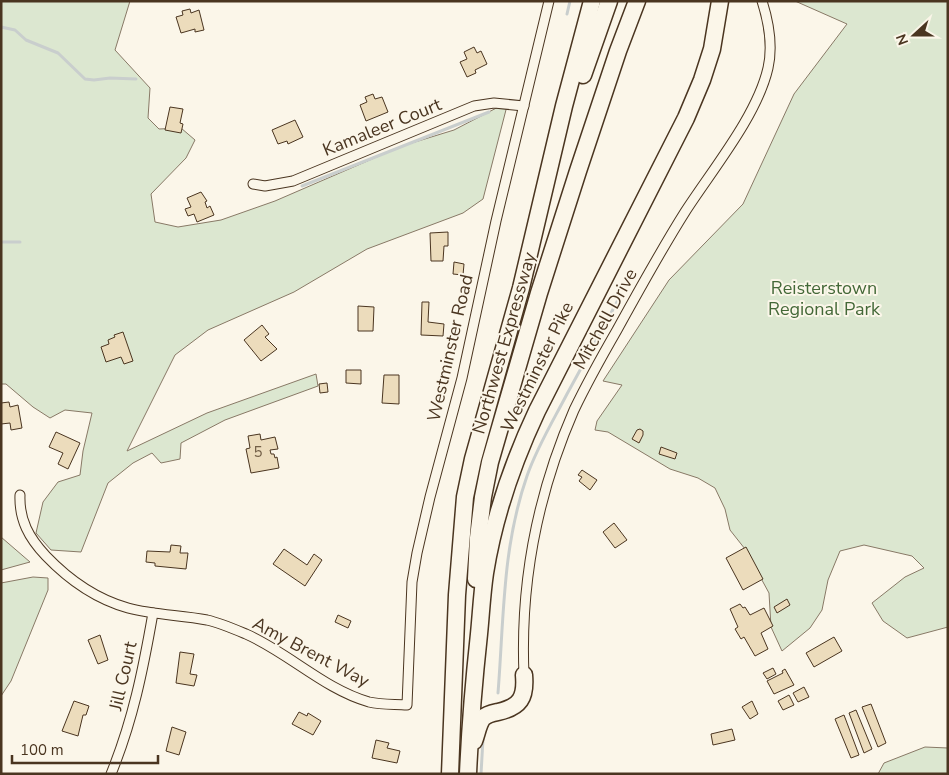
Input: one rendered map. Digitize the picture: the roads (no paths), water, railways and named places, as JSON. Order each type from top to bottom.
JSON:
[{"type":"highway","name":"Westminster Pike","points":[[450,774],[457,595],[465,497],[521,288],[564,106],[592,1]]},
{"type":"highway","name":"Northwest Expressway","points":[[521,288],[545,211],[591,47],[609,1]]},
{"type":"highway","name":"Northwest Expressway","points":[[471,709],[478,538],[490,462],[539,293],[578,170],[637,1]]},
{"type":"highway","name":"Westminster Pike","points":[[468,767],[471,709],[485,573],[493,534],[510,476],[522,442],[537,411],[686,118],[710,57],[720,1]]},
{"type":"highway","points":[[468,767],[479,725],[483,718],[512,708],[516,704],[524,694],[524,675]]},
{"type":"street","name":"Westminster Road","points":[[407,704],[412,582],[417,553],[462,378],[496,220],[549,1]]},
{"type":"street","name":"Mitchell Drive","points":[[524,675],[523,630],[528,565],[542,498],[579,402],[625,315],[685,213],[752,110],[768,68],[770,49],[767,17],[762,1]]},
{"type":"street","name":"Kamaleer Court","points":[[253,184],[265,186],[293,181],[474,106],[494,103],[524,106]]},
{"type":"street","name":"Amy Brent Way","points":[[20,495],[20,509],[28,533],[41,551],[74,582],[92,593],[128,608],[208,620],[228,627],[266,644],[330,684],[354,696],[383,704],[407,704]]},
{"type":"street","name":"Jill Court","points":[[111,774],[132,717],[140,685],[153,613]]},
{"type":"waterway","points":[[567,14],[570,1]]},
{"type":"waterway","points":[[1,27],[15,30],[26,40],[58,53],[85,79],[136,79]]},
{"type":"waterway","points":[[302,186],[489,112]]},
{"type":"waterway","points":[[1,242],[20,242]]},
{"type":"waterway","points":[[498,693],[508,557],[519,503],[527,476],[546,434],[618,300]]},
{"type":"waterway","points":[[481,774],[483,739]]},
{"type":"park label","name":"Reisterstown Regional Park","points":[[824,298]]}]
